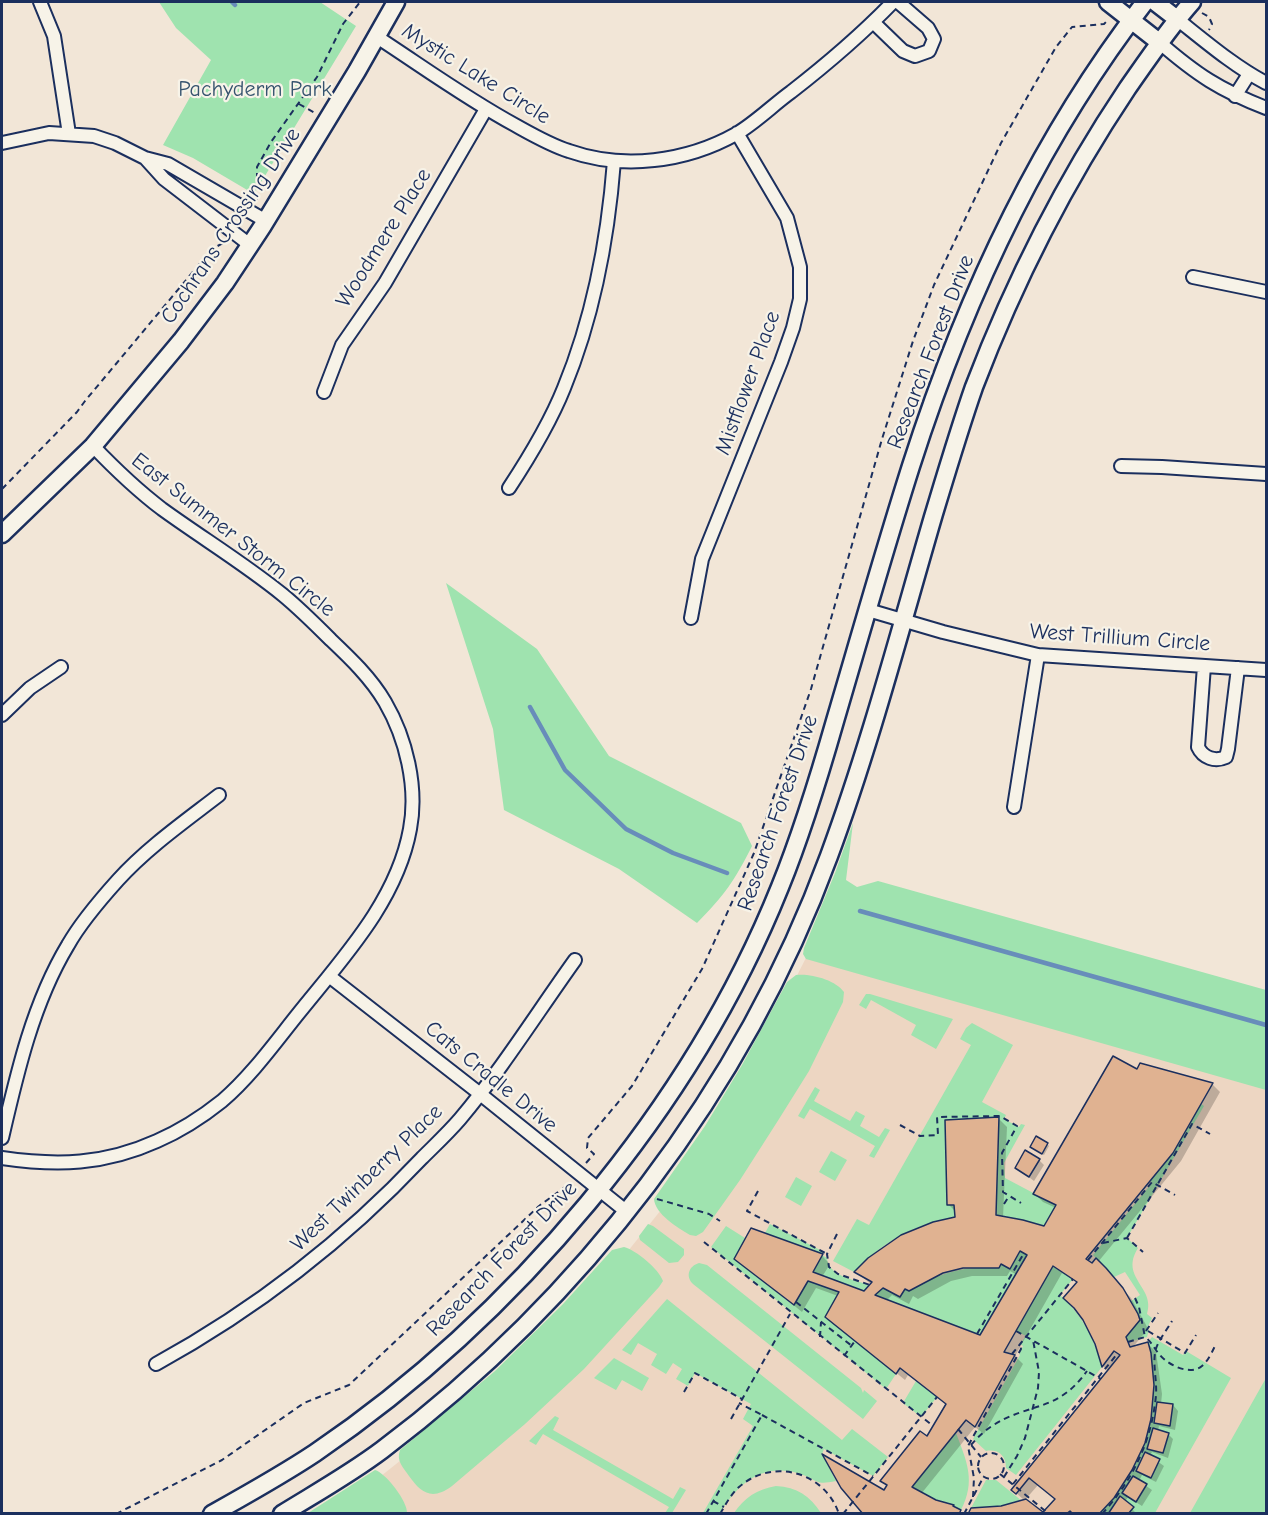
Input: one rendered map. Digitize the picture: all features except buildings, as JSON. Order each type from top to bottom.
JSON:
[{"type":"main road","name":"Cochrans Crossing Drive","points":[[2,534],[93,446],[181,341],[225,284],[266,221],[396,2]]},
{"type":"main road","name":"Research Forest Drive","points":[[212,1514],[314,1454],[436,1360],[504,1295],[575,1219],[647,1126],[690,1061],[727,997],[781,885],[819,774],[910,468],[938,385],[976,291],[1011,214],[1119,10],[1145,2]]},
{"type":"main road","points":[[1155,2],[1177,19]]},
{"type":"main road","points":[[282,1514],[381,1451],[459,1386],[523,1326],[566,1283],[627,1212],[677,1145],[718,1082],[757,1015],[798,934],[827,862],[854,785],[973,392],[1006,306],[1042,231],[1093,140],[1159,42],[1191,2]]},
{"type":"main road","points":[[1119,10],[1159,42]]},
{"type":"street","points":[[40,2],[54,36],[69,134]]},
{"type":"street","name":"Mystic Lake Circle","points":[[377,37],[486,109],[543,141],[568,151],[614,161],[648,161],[680,157],[737,133],[812,76],[893,2]]},
{"type":"street","points":[[873,22],[903,51],[915,56],[928,51],[934,39],[928,28],[898,2]]},
{"type":"street","points":[[1177,19],[1249,74],[1266,83]]},
{"type":"street","points":[[1159,42],[1208,82],[1266,108]]},
{"type":"street","points":[[1235,96],[1249,74]]},
{"type":"street","name":"Woodmere Place","points":[[324,392],[342,345],[385,283],[486,109]]},
{"type":"street","points":[[2,143],[49,133],[94,136],[116,143],[145,158],[168,164],[266,221]]},
{"type":"street","name":"Mistflower Place","points":[[691,618],[702,559],[781,362],[800,299],[800,267],[787,218],[737,133]]},
{"type":"street","points":[[145,158],[164,179],[250,245]]},
{"type":"street","points":[[509,488],[537,443],[564,389],[584,332],[600,272],[610,212],[614,161]]},
{"type":"street","points":[[1193,277],[1266,292]]},
{"type":"street","name":"East Summer Storm Circle","points":[[2,1158],[53,1164],[76,1163],[131,1152],[180,1129],[224,1100],[248,1075],[328,976],[387,894],[399,869],[411,826],[411,782],[405,751],[384,700],[365,675],[281,593],[160,507],[129,482],[93,446]]},
{"type":"street","points":[[1121,466],[1162,466],[1266,474]]},
{"type":"street","name":"West Trillium Circle","points":[[868,610],[943,632],[1038,655],[1266,670]]},
{"type":"street","points":[[1014,807],[1038,655]]},
{"type":"street","points":[[1204,666],[1198,747],[1200,753],[1213,759],[1226,757],[1238,668]]},
{"type":"street","points":[[2,715],[30,688],[61,667]]},
{"type":"street","points":[[2,1138],[30,1031],[49,982],[67,945],[119,879],[162,839],[219,795]]},
{"type":"street","name":"West Twinberry Place","points":[[156,1364],[234,1318],[299,1272],[334,1243],[401,1180],[459,1119],[575,960]]},
{"type":"street","name":"Cats Cradle Drive","points":[[328,976],[627,1212]]},
{"type":"path","points":[[250,212],[257,199],[257,167],[271,142],[317,77],[343,24],[360,2]]},
{"type":"path","points":[[1191,2],[1209,17],[1212,24],[1203,39]]},
{"type":"path","points":[[116,1514],[222,1460],[304,1403],[349,1385],[540,1206],[569,1184],[594,1154],[587,1148],[588,1138],[632,1086],[702,969],[754,853],[811,688],[882,439],[913,340],[934,285],[1000,143],[1056,47],[1072,27],[1104,24],[1119,10]]},
{"type":"path","points":[[2,489],[77,412],[212,249],[236,235]]},
{"type":"path","points":[[900,1125],[920,1136],[938,1135],[937,1117],[999,1116],[1017,1126],[1002,1153],[1003,1192],[1021,1203]]},
{"type":"path","points":[[1103,1243],[1127,1238],[1192,1124],[1210,1134]]},
{"type":"path","points":[[1088,1260],[1152,1182],[1175,1195]]},
{"type":"path","points":[[758,1191],[747,1211],[827,1254]]},
{"type":"path","points":[[1004,1204],[1009,1196]]},
{"type":"path","points":[[837,1234],[827,1254],[828,1264],[834,1271],[870,1285]]},
{"type":"path","points":[[1127,1238],[1143,1252]]},
{"type":"path","points":[[704,1242],[933,1426]]},
{"type":"path","points":[[977,1334],[1024,1253]]},
{"type":"path","points":[[1012,1354],[1073,1279]]},
{"type":"path","points":[[1135,1298],[1146,1332]]},
{"type":"path","points":[[796,1302],[852,1346]]},
{"type":"path","points":[[731,1419],[791,1313]]},
{"type":"path","points":[[1145,1337],[1158,1313]]},
{"type":"path","points":[[820,1337],[821,1321]]},
{"type":"path","points":[[1102,1514],[1131,1475],[1146,1442],[1156,1393],[1156,1350],[1172,1321]]},
{"type":"path","points":[[1016,1330],[1100,1378]]},
{"type":"path","points":[[1146,1332],[1185,1353],[1196,1335]]},
{"type":"path","points":[[1128,1342],[1145,1337]]},
{"type":"path","points":[[1145,1337],[1165,1360],[1185,1369],[1195,1369],[1204,1364],[1215,1346]]},
{"type":"path","points":[[1004,1477],[1021,1448],[1040,1377],[1033,1340]]},
{"type":"path","points":[[844,1356],[855,1341]]},
{"type":"path","points":[[973,1497],[974,1478],[968,1449],[1021,1349],[1020,1344]]},
{"type":"path","points":[[1012,1484],[1118,1353]]},
{"type":"path","points":[[970,1444],[992,1425],[1066,1394],[1087,1371]]},
{"type":"path","points":[[684,1392],[695,1373],[742,1399]]},
{"type":"path","points":[[720,1514],[732,1494],[749,1480],[767,1473],[787,1471],[817,1482],[832,1498],[841,1514],[937,1397]]},
{"type":"path","points":[[739,1403],[873,1476]]},
{"type":"path","points":[[706,1514],[762,1415]]},
{"type":"path","points":[[958,1429],[981,1457]]},
{"type":"path","points":[[988,1453],[999,1456],[1003,1467],[1000,1474],[994,1478],[984,1476],[978,1468],[981,1457],[988,1453]]},
{"type":"path","points":[[1000,1474],[1049,1514]]},
{"type":"path","points":[[964,1514],[984,1476]]},
{"type":"path","points":[[713,1501],[724,1507]]},
{"type":"shaded area","points":[[816,938],[1266,1074],[1266,1513],[326,1514],[366,1488],[470,1405],[628,1251],[661,1210],[772,1025]]},
{"type":"green space","name":"Pachyderm Park","points":[[159,2],[320,2],[356,26],[254,194],[193,158],[163,145],[211,60],[176,28]]},
{"type":"green space","points":[[446,583],[537,649],[609,756],[741,823],[752,846],[728,887],[697,923],[619,869],[504,810],[493,729]]},
{"type":"green space","points":[[853,823],[846,880],[857,887],[878,881],[1266,990],[1266,1090],[806,959],[803,954],[804,948]]},
{"type":"green space","points":[[796,975],[815,976],[835,984],[844,992],[843,1002],[809,1071],[740,1180],[703,1232],[696,1236],[690,1235],[658,1210],[654,1199],[705,1126],[742,1065],[787,982]]},
{"type":"green space","points":[[866,994],[953,1019],[936,1049],[911,1035],[916,1025],[871,1000],[866,1009],[859,1005]]},
{"type":"green space","points":[[972,1023],[1013,1045],[982,1102],[1006,1115],[1004,1119],[1019,1127],[1021,1124],[1025,1125],[1004,1163],[1005,1178],[1056,1205],[1044,1226],[996,1215],[999,1118],[945,1120],[947,1205],[954,1205],[955,1217],[926,1224],[900,1236],[876,1252],[854,1272],[833,1261],[857,1219],[869,1225],[971,1045],[960,1039]]},
{"type":"green space","points":[[815,1087],[820,1090],[814,1101],[850,1121],[856,1111],[865,1116],[860,1126],[879,1137],[885,1128],[890,1130],[874,1158],[869,1156],[875,1146],[810,1109],[804,1119],[798,1116]]},
{"type":"green space","points":[[1201,1104],[1204,1106],[1127,1238],[1138,1248],[1133,1258],[1133,1267],[1147,1297],[1147,1314],[1152,1318],[1147,1328],[1149,1330],[1147,1337],[1128,1342],[1126,1337],[1140,1320],[1131,1301],[1140,1295],[1125,1272],[1114,1277],[1093,1255],[1152,1183],[1150,1180]]},
{"type":"green space","points":[[831,1151],[847,1160],[835,1181],[819,1172]]},
{"type":"green space","points":[[796,1177],[812,1186],[801,1206],[785,1197]]},
{"type":"green space","points":[[648,1224],[684,1249],[684,1255],[678,1262],[669,1263],[640,1240],[639,1236]]},
{"type":"green space","points":[[770,1224],[824,1252],[823,1254],[765,1233]]},
{"type":"green space","points":[[726,1226],[745,1238],[734,1259],[793,1305],[808,1281],[839,1292],[825,1317],[896,1374],[886,1389],[711,1247]]},
{"type":"green space","points":[[624,1247],[641,1256],[657,1271],[663,1281],[659,1287],[584,1369],[525,1424],[452,1486],[445,1491],[433,1494],[418,1487],[401,1464],[400,1450],[495,1371],[563,1304],[612,1250]]},
{"type":"green space","points":[[1020,1251],[1027,1255],[980,1335],[875,1295],[883,1288],[909,1291],[931,1279],[962,1269],[998,1268],[1001,1264],[1009,1268]]},
{"type":"green space","points":[[822,1255],[827,1258],[832,1269],[837,1273],[870,1285],[864,1291],[813,1272]]},
{"type":"green space","points":[[699,1263],[707,1265],[861,1388],[863,1393],[864,1390],[877,1401],[863,1419],[693,1284],[689,1278],[689,1272]]},
{"type":"green space","points":[[1053,1266],[1073,1279],[1060,1295],[1087,1328],[1102,1367],[1016,1475],[1006,1468],[1005,1460],[1000,1454],[986,1451],[973,1439],[1020,1355],[1023,1346],[1020,1344],[1026,1336],[1016,1331]]},
{"type":"green space","points":[[667,1299],[842,1440],[852,1429],[888,1457],[873,1476],[824,1449],[822,1454],[836,1481],[819,1482],[797,1473],[772,1471],[761,1474],[742,1485],[720,1513],[703,1513],[753,1426],[743,1419],[751,1404],[695,1373],[688,1386],[676,1379],[682,1369],[673,1363],[666,1374],[651,1365],[657,1354],[638,1343],[631,1355],[622,1350]]},
{"type":"green space","points":[[1152,1337],[1183,1355],[1186,1351],[1231,1378],[1155,1513],[1128,1513],[1120,1496],[1108,1513],[1099,1514],[1128,1477],[1139,1456],[1146,1434],[1153,1389],[1148,1342]]},
{"type":"green space","points":[[614,1358],[649,1378],[642,1391],[622,1380],[616,1390],[594,1378]]},
{"type":"green space","points":[[1266,1378],[1266,1513],[1190,1513]]},
{"type":"green space","points":[[916,1381],[937,1397],[921,1417],[903,1403]]},
{"type":"green space","points":[[555,1416],[559,1418],[553,1430],[673,1499],[680,1487],[686,1490],[672,1513],[665,1513],[669,1507],[543,1434],[536,1445],[529,1441]]},
{"type":"green space","points":[[956,1433],[966,1462],[969,1481],[966,1500],[961,1510],[912,1487]]},
{"type":"green space","points":[[375,1470],[385,1476],[396,1488],[407,1513],[308,1513]]},
{"type":"green space","points":[[986,1480],[996,1480],[1022,1501],[1001,1506],[971,1508]]},
{"type":"green space","points":[[776,1486],[797,1490],[821,1513],[734,1513],[752,1495]]},
{"type":"waterway","points":[[232,2],[235,5]]},
{"type":"waterway","points":[[530,707],[565,770],[626,829],[673,853],[727,873]]},
{"type":"waterway","points":[[860,911],[1266,1025]]}]
